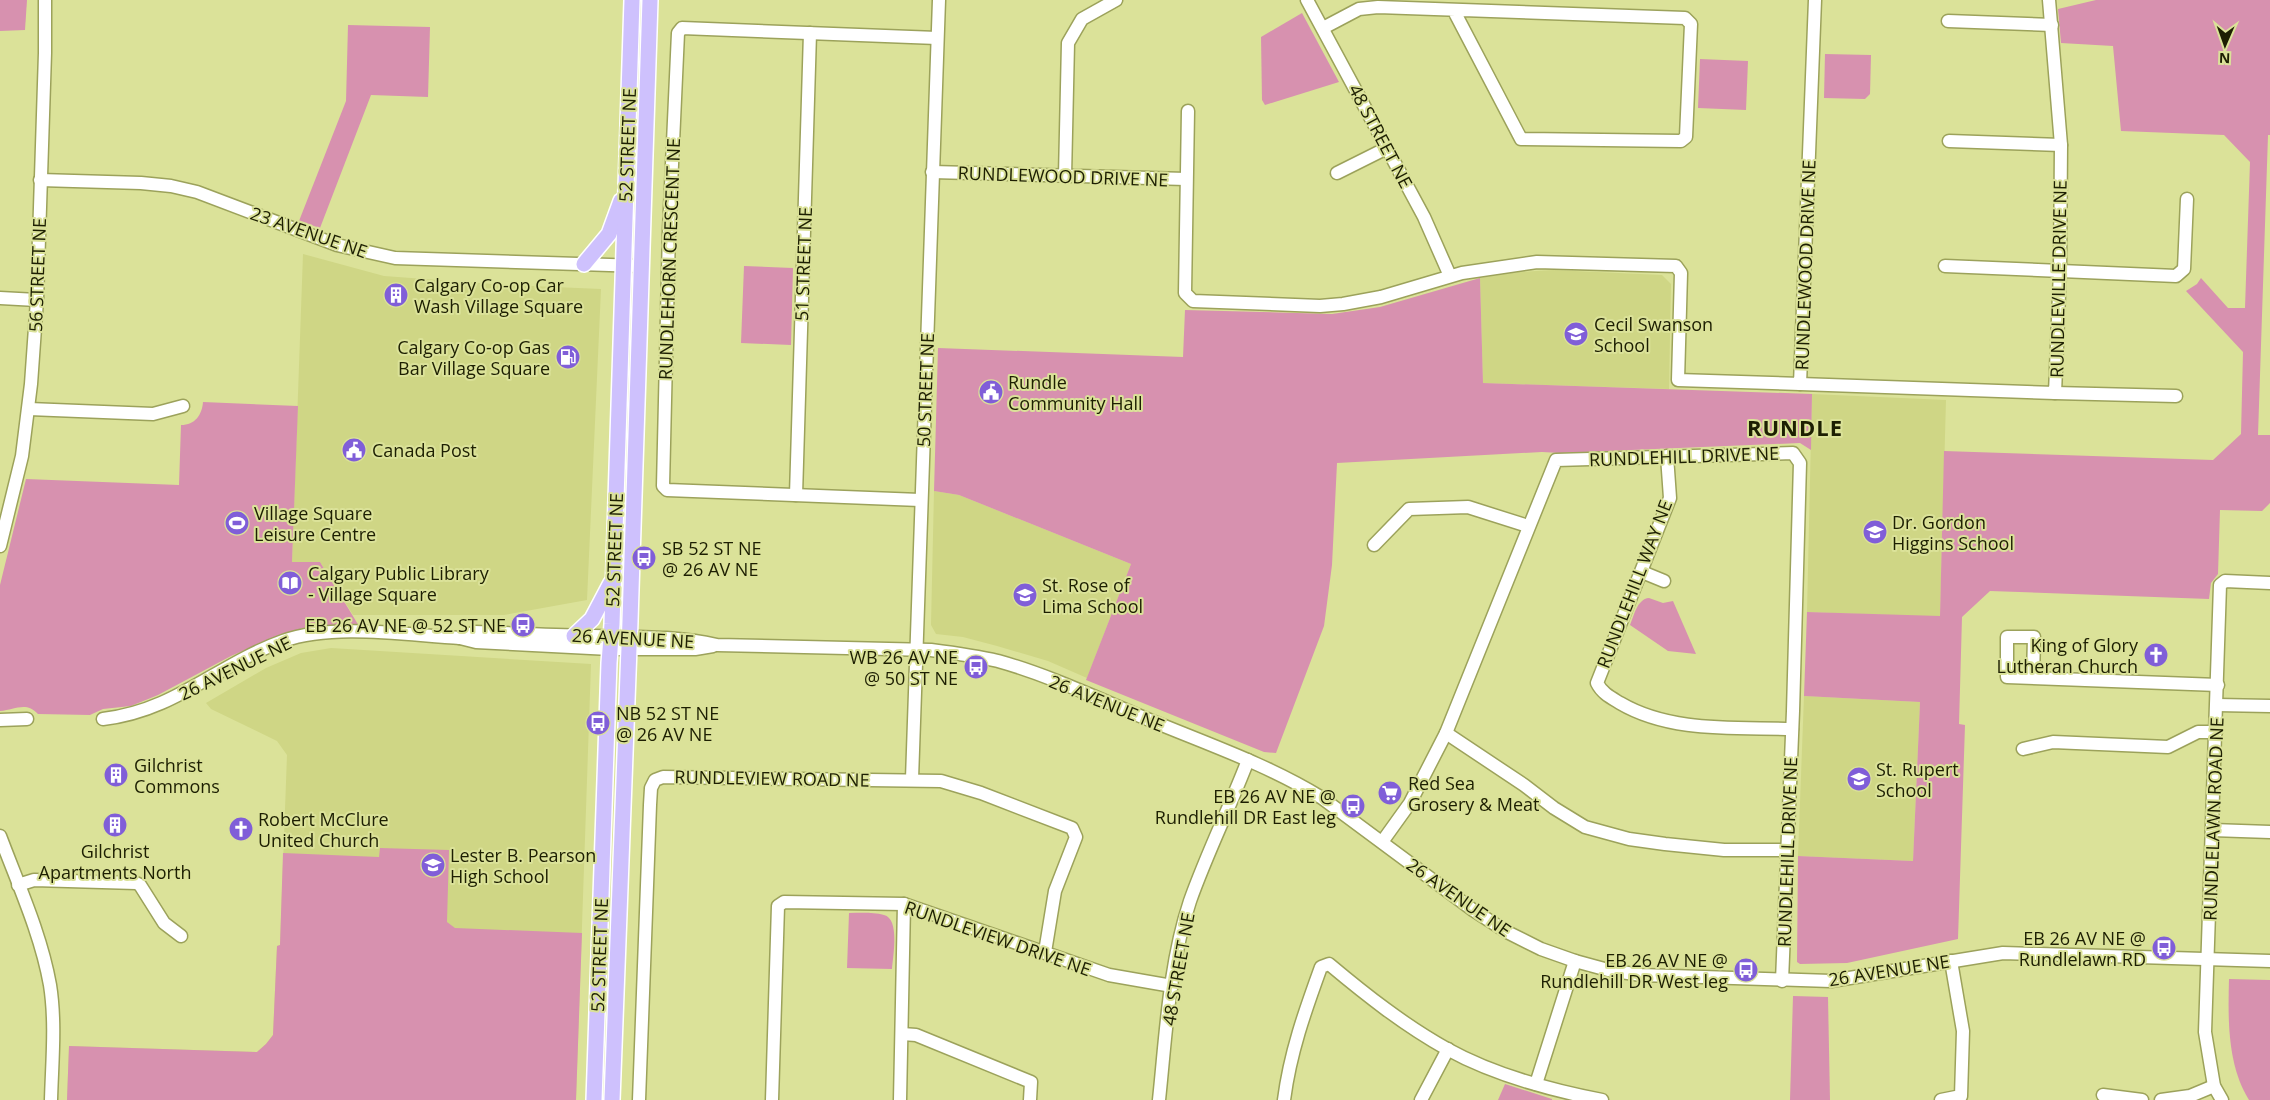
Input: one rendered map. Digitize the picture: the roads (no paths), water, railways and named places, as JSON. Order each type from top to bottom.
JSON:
[{"type":"main road","name":"52 STREET NE","points":[[594,1100],[610,642],[614,577],[632,0]]},
{"type":"main road","name":"52 STREET NE","points":[[612,1100],[650,0]]},
{"type":"main road","points":[[584,264],[608,234],[625,188]]},
{"type":"main road","points":[[574,636],[592,619],[614,577]]},
{"type":"street","name":"56 STREET NE","points":[[0,546],[22,456],[29,409],[37,300],[45,0]]},
{"type":"street","name":"50 STREET NE","points":[[912,779],[920,500],[939,0]]},
{"type":"street","points":[[1065,176],[1068,43],[1082,19],[1116,0]]},
{"type":"street","name":"48 STREET NE","points":[[1307,0],[1424,217],[1450,276]]},
{"type":"street","name":"RUNDLEWOOD DRIVE NE","points":[[932,172],[1186,179],[1185,293],[1193,301],[1320,306],[1344,304],[1381,297],[1450,276],[1498,266],[1537,262],[1676,266],[1681,273],[1678,380],[1800,384],[1814,0]]},
{"type":"street","name":"RUNDLEVILLE DRIVE NE","points":[[1800,384],[2055,393],[2060,270],[2061,144],[2049,0]]},
{"type":"street","points":[[1323,28],[1359,9],[1378,7],[1685,18],[1690,24],[1686,137],[1681,141],[1521,139],[1454,11]]},
{"type":"street","points":[[1948,21],[2052,25]]},
{"type":"street","name":"RUNDLEHORN CRESCENT NE","points":[[920,500],[668,490],[662,486],[668,290],[678,32],[682,28],[937,38]]},
{"type":"street","name":"51 STREET NE","points":[[796,495],[810,33]]},
{"type":"street","points":[[1186,179],[1188,111]]},
{"type":"street","points":[[1949,141],[2061,144]]},
{"type":"street","points":[[1337,172],[1386,148]]},
{"type":"street","name":"23 AVENUE NE","points":[[40,180],[142,183],[171,186],[197,192],[337,244],[395,258],[642,266]]},
{"type":"street","points":[[1945,266],[2176,276],[2184,269],[2187,199]]},
{"type":"street","points":[[0,298],[37,300]]},
{"type":"street","points":[[2055,393],[2176,396]]},
{"type":"street","points":[[29,409],[153,414],[182,406]]},
{"type":"street","name":"RUNDLEHILL DRIVE NE","points":[[1382,842],[1410,803],[1446,732],[1556,460],[1793,453],[1800,463],[1782,981]]},
{"type":"street","name":"RUNDLEHILL WAY NE","points":[[1668,456],[1670,498],[1597,683],[1602,691],[1643,715],[1671,723],[1792,729]]},
{"type":"street","points":[[1374,545],[1409,509],[1468,507],[1528,526]]},
{"type":"street","points":[[1642,572],[1664,581]]},
{"type":"street","name":"RUNDLELAWN ROAD NE","points":[[2222,1100],[2214,1086],[2205,1032],[2220,585],[2225,581],[2270,583]]},
{"type":"street","name":"26 AVENUE NE","points":[[103,719],[132,715],[154,707],[254,654],[283,641],[311,634],[349,632],[460,638],[476,642],[629,642],[695,649],[717,645],[917,649],[965,654],[999,662],[1050,679],[1248,760],[1298,783],[1322,798],[1474,910],[1507,932],[1540,949],[1608,970],[1641,975],[1782,981],[1831,981],[2002,953],[2270,961]]},
{"type":"street","name":"26 AVENUE NE","points":[[460,638],[475,632],[574,636],[610,642]]},
{"type":"street","points":[[2033,678],[2218,685]]},
{"type":"street","points":[[2217,705],[2270,706]]},
{"type":"street","points":[[0,720],[26,719]]},
{"type":"street","points":[[1446,732],[1524,785],[1554,808],[1586,827],[1629,839],[1665,844],[1724,850],[1786,850]]},
{"type":"street","points":[[2023,749],[2053,742],[2168,746],[2198,732],[2216,732]]},
{"type":"street","name":"48 STREET NE","points":[[1159,1100],[1172,986],[1181,934],[1190,901],[1248,760]]},
{"type":"street","name":"RUNDLEVIEW ROAD NE","points":[[639,1100],[651,788],[655,780],[663,777],[912,779],[940,781],[980,793],[1072,828],[1076,837],[1055,890],[1045,952]]},
{"type":"street","points":[[2212,830],[2270,832]]},
{"type":"street","points":[[0,836],[44,958],[50,986],[53,1034],[51,1100]]},
{"type":"street","points":[[18,885],[34,880],[136,883],[140,885],[164,923],[180,936]]},
{"type":"street","name":"RUNDLEVIEW DRIVE NE","points":[[772,1100],[778,906],[784,902],[904,904],[1109,975],[1172,986]]},
{"type":"street","points":[[900,1100],[904,904]]},
{"type":"street","points":[[1536,1084],[1575,961]]},
{"type":"street","points":[[1941,1100],[1961,1098],[1963,1038],[1951,961]]},
{"type":"street","points":[[1284,1100],[1295,1041],[1321,967],[1329,964],[1381,1007],[1448,1049],[1505,1075],[1602,1100]]},
{"type":"street","points":[[902,1034],[916,1035],[1031,1082],[1030,1100]]},
{"type":"street","points":[[1421,1100],[1448,1049]]},
{"type":"street","points":[[2161,1100],[2190,1096],[2214,1086]]},
{"type":"street","points":[[2103,1095],[2142,1100]]},
{"type":"place","name":"Calgary Co-op Car Wash Village Square","points":[[396,295]]},
{"type":"place","name":"Cecil Swanson School","points":[[1576,334]]},
{"type":"place","name":"Calgary Co-op Gas Bar Village Square","points":[[568,357]]},
{"type":"place","name":"Rundle Community Hall","points":[[991,392]]},
{"type":"place","name":"Canada Post","points":[[354,450]]},
{"type":"place","name":"Village Square Leisure Centre","points":[[237,523]]},
{"type":"place","name":"Dr. Gordon Higgins School","points":[[1875,532]]},
{"type":"place","name":"SB 52 ST NE @ 26 AV NE","points":[[644,558]]},
{"type":"place","name":"Calgary Public Library - Village Square","points":[[290,583]]},
{"type":"place","name":"St. Rose of Lima School","points":[[1025,595]]},
{"type":"place","name":"EB 26 AV NE @ 52 ST NE","points":[[523,625]]},
{"type":"place","name":"King of Glory Lutheran Church","points":[[2156,655]]},
{"type":"place","name":"WB 26 AV NE @ 50 ST NE","points":[[976,667]]},
{"type":"place","name":"NB 52 ST NE @ 26 AV NE","points":[[598,723]]},
{"type":"place","name":"Gilchrist Commons","points":[[116,775]]},
{"type":"place","name":"St. Rupert School","points":[[1859,779]]},
{"type":"place","name":"Red Sea Grosery & Meat","points":[[1390,793]]},
{"type":"place","name":"EB 26 AV NE @ Rundlehill DR East leg","points":[[1353,806]]},
{"type":"place","name":"Gilchrist Apartments North","points":[[115,825]]},
{"type":"place","name":"Robert McClure United Church","points":[[241,829]]},
{"type":"place","name":"Lester B. Pearson High School","points":[[433,865]]},
{"type":"place","name":"EB 26 AV NE @ Rundlelawn RD","points":[[2164,948]]},
{"type":"place","name":"EB 26 AV NE @ Rundlehill DR West leg","points":[[1746,970]]},
{"type":"district","name":"RUNDLE","points":[[1795,427]]}]
